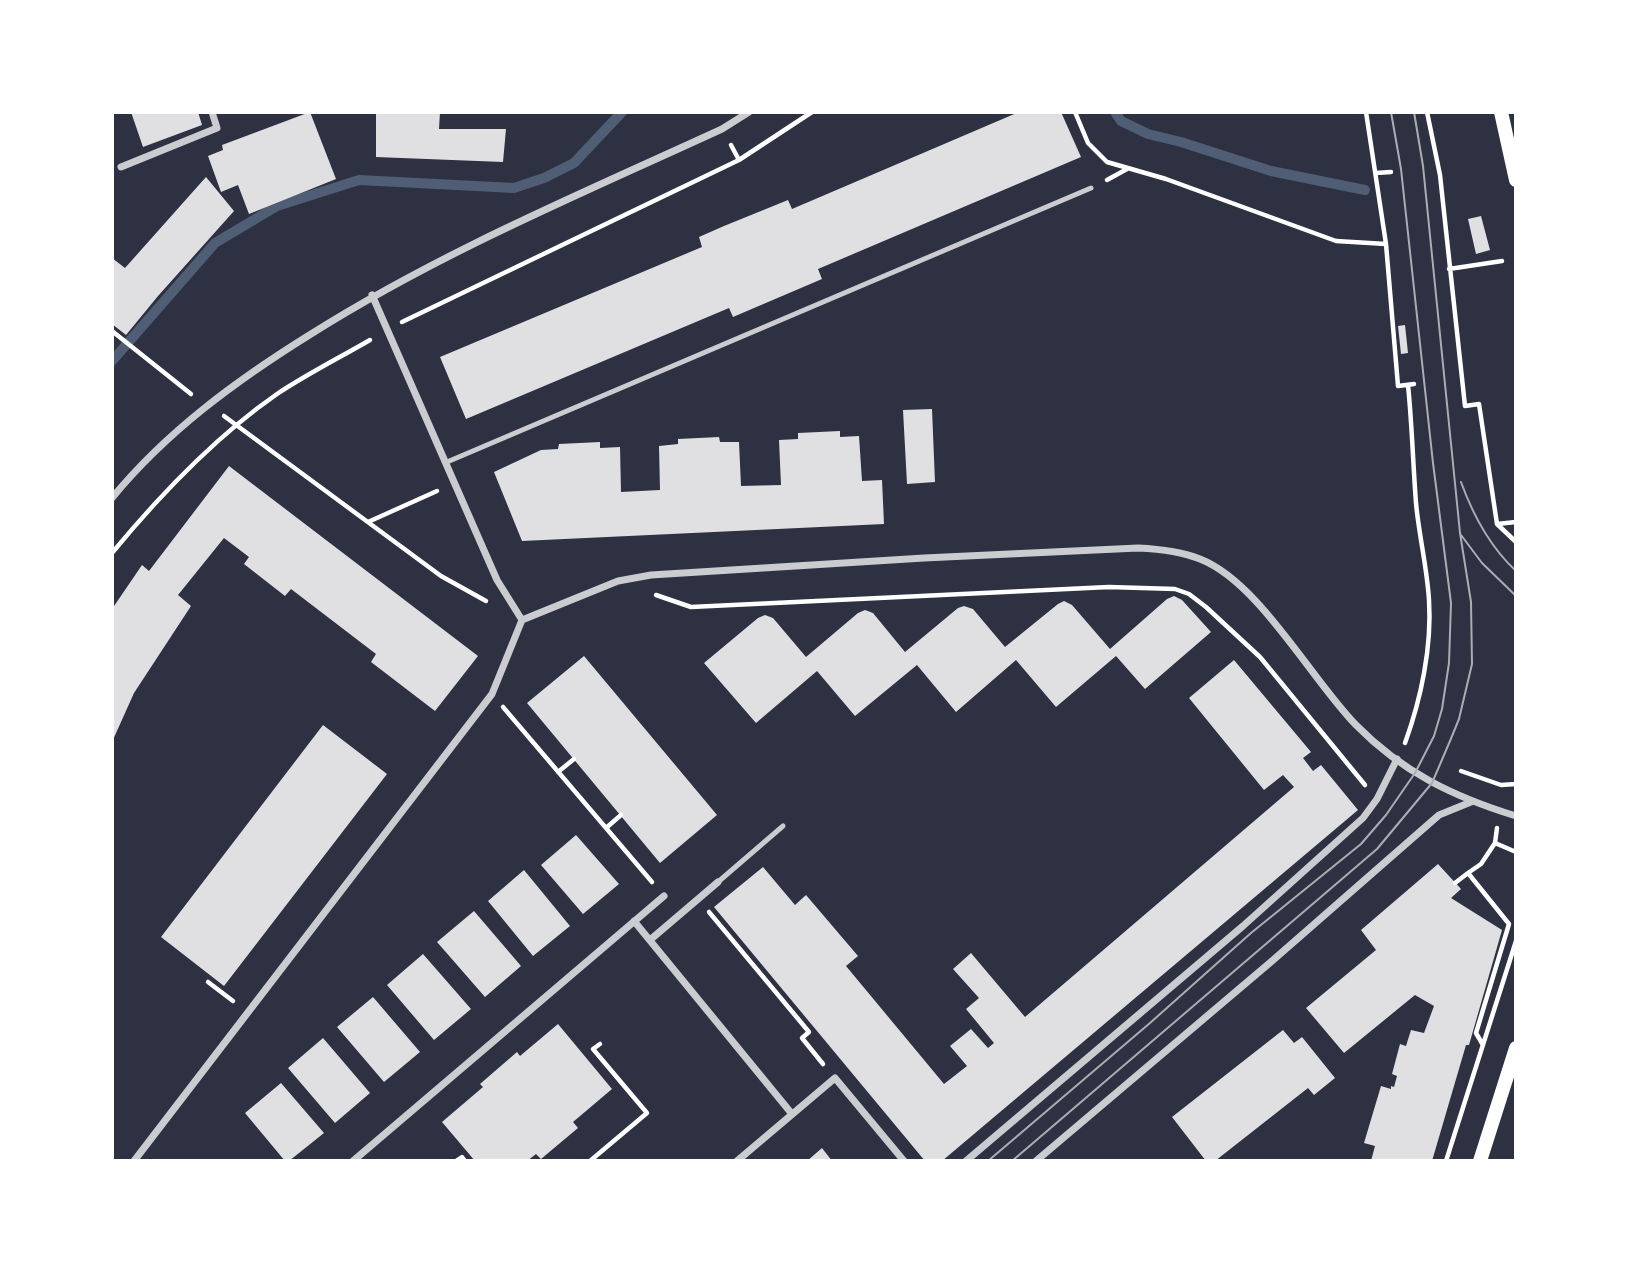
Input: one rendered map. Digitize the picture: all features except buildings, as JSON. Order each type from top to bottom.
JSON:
[{"type":"main road","points":[[1501,112],[1516,180]]},
{"type":"main road","points":[[1480,1161],[1516,1048]]},
{"type":"street","points":[[121,167],[217,128],[212,112]]},
{"type":"street","points":[[112,498],[168,438],[207,406],[256,368],[372,295],[488,236],[722,129],[749,112]]},
{"type":"street","points":[[372,295],[497,580],[522,620]]},
{"type":"street","points":[[134,1161],[492,694],[522,620],[618,581],[651,575],[938,557],[1138,548],[1171,550],[1201,559],[1240,586],[1356,724],[1397,759],[1432,783],[1471,802],[1516,816]]},
{"type":"street","points":[[966,1161],[1243,926],[1363,818],[1377,799],[1397,759]]},
{"type":"street","points":[[1036,1161],[1440,815],[1471,802]]},
{"type":"street","points":[[650,940],[718,882]]},
{"type":"street","points":[[353,1161],[664,896]]},
{"type":"street","points":[[634,922],[792,1114]]},
{"type":"street","points":[[737,1161],[835,1078],[904,1161]]},
{"type":"lane","points":[[447,462],[1091,188]]},
{"type":"lane","points":[[718,882],[783,826]]},
{"type":"path","points":[[112,553],[150,508],[237,425],[278,394],[388,329],[739,160],[812,112]]},
{"type":"path","points":[[1075,112],[1088,143],[1107,162],[1166,179],[1336,241],[1386,244]]},
{"type":"path","points":[[1366,112],[1386,244],[1398,386],[1411,385],[1417,505],[1429,612],[1427,652],[1415,715],[1397,759]]},
{"type":"path","points":[[1427,112],[1449,269],[1459,380],[1465,406],[1479,404],[1497,524],[1516,542]]},
{"type":"path","points":[[1376,173],[1391,172]]},
{"type":"path","points":[[1449,269],[1502,261]]},
{"type":"path","points":[[112,331],[177,383]]},
{"type":"path","points":[[207,406],[237,425],[441,576],[487,601]]},
{"type":"path","points":[[367,522],[456,482]]},
{"type":"path","points":[[1497,524],[1516,522]]},
{"type":"path","points":[[691,607],[1109,587],[1175,589],[1189,594],[1206,607],[1260,657],[1377,799]]},
{"type":"path","points":[[502,706],[664,896]]},
{"type":"path","points":[[558,772],[574,759]]},
{"type":"path","points":[[1461,771],[1501,785],[1516,784]]},
{"type":"path","points":[[1455,883],[1481,864],[1495,843],[1499,810]]},
{"type":"path","points":[[606,828],[621,815]]},
{"type":"path","points":[[1495,843],[1516,852]]},
{"type":"path","points":[[1468,873],[1509,924],[1476,1034],[1483,1045]]},
{"type":"path","points":[[698,899],[809,1032],[802,1038],[835,1078]]},
{"type":"path","points":[[1446,1161],[1516,941]]},
{"type":"path","points":[[208,982],[225,995]]},
{"type":"path","points":[[593,1160],[647,1113],[593,1049],[600,1044]]},
{"type":"path","points":[[456,1161],[461,1157],[465,1161]]},
{"type":"waterway","points":[[112,361],[215,243],[277,206],[359,180],[514,188],[544,178],[574,163],[622,112]]},
{"type":"waterway","points":[[1115,112],[1121,121],[1148,134],[1271,171],[1365,190]]},
{"type":"tram line","points":[[988,1161],[1251,933],[1361,844],[1386,815],[1415,773],[1434,736],[1442,709],[1449,663],[1451,603],[1401,169],[1391,112]]},
{"type":"tram line","points":[[1012,1161],[1377,849],[1432,783],[1459,719],[1472,664],[1471,602],[1460,533],[1423,166],[1414,112]]},
{"type":"tram line","points":[[1461,482],[1483,530],[1498,552],[1516,571]]},
{"type":"tram line","points":[[1461,535],[1482,563],[1516,596]]}]
